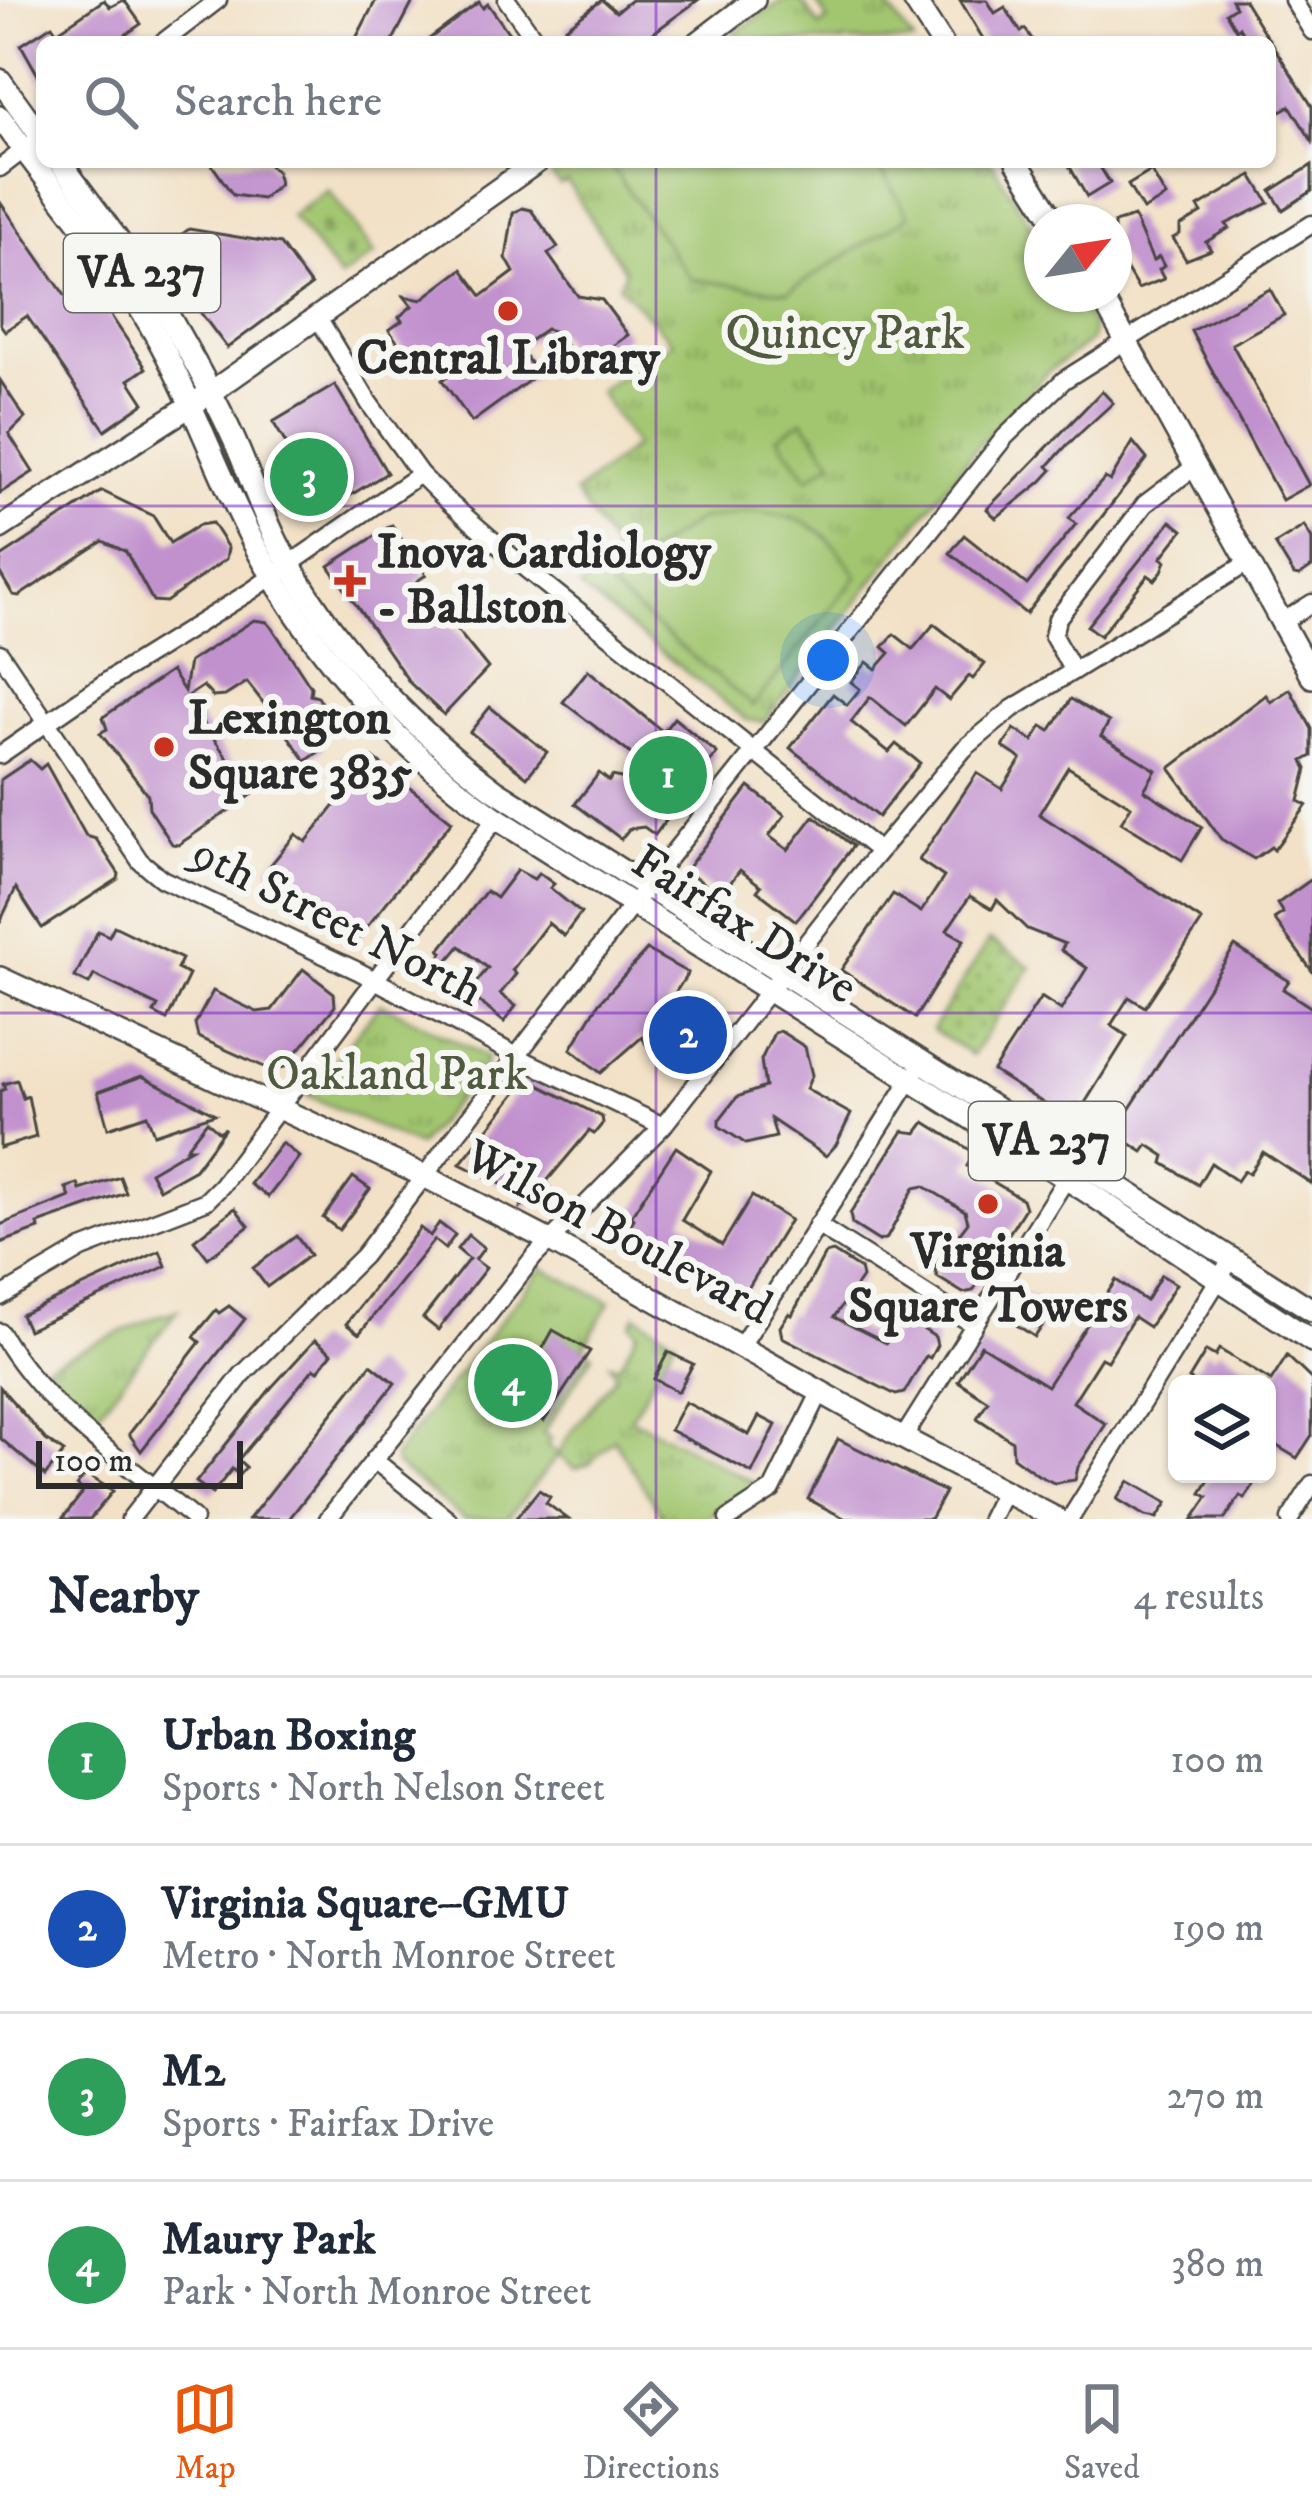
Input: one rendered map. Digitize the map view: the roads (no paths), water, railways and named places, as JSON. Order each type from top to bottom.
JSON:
[{"type":"main road","points":[[708,36],[754,0]]},
{"type":"main road","points":[[914,0],[937,36]]},
{"type":"main road","name":"Fairfax Drive","points":[[0,80],[36,138]]},
{"type":"main road","name":"Fairfax Drive","points":[[0,117],[36,139]]},
{"type":"main road","name":"Fairfax Drive","points":[[54,168],[176,371],[201,399]]},
{"type":"main road","name":"Fairfax Drive","points":[[64,168],[148,281],[281,570],[374,682],[502,808],[1224,1270],[1312,1341]]},
{"type":"main road","points":[[0,528],[201,399],[529,168]]},
{"type":"main road","points":[[1021,168],[1044,204]]},
{"type":"main road","points":[[1111,312],[1312,677]]},
{"type":"main road","name":"Wilson Boulevard","points":[[0,978],[422,1175],[1057,1519]]},
{"type":"main road","name":"Fairfax Drive","points":[[915,1070],[1066,1179],[1224,1270],[1312,1310]]},
{"type":"street","points":[[171,36],[218,0]]},
{"type":"street","points":[[506,0],[533,36]]},
{"type":"street","points":[[1293,0],[1312,31]]},
{"type":"street","points":[[0,168],[36,141]]},
{"type":"street","points":[[130,1519],[242,1375],[351,1270],[514,1056],[1004,437],[1064,380],[1312,224]]},
{"type":"street","points":[[318,318],[369,403],[420,474],[511,557],[879,851]]},
{"type":"street","points":[[1073,670],[1053,636],[1057,619],[1144,504],[1197,465]]},
{"type":"street","points":[[0,755],[420,474]]},
{"type":"street","points":[[328,1519],[533,1258],[663,1126],[964,749],[1012,709],[1249,562]]},
{"type":"street","points":[[1282,622],[1312,603]]},
{"type":"street","name":"9th Street North","points":[[0,653],[140,860],[162,879],[358,971],[514,1056],[663,1126]]},
{"type":"street","points":[[0,1297],[82,1249],[206,1201],[502,808]]},
{"type":"street","points":[[741,1346],[915,1070]]},
{"type":"street","points":[[903,1438],[1066,1179]]},
{"type":"street","points":[[817,1225],[974,1324]]},
{"type":"street","points":[[1070,1519],[1224,1270]]},
{"type":"street","points":[[0,1332],[40,1392],[86,1435],[194,1519]]},
{"type":"street","points":[[728,1519],[772,1490],[821,1391]]},
{"type":"street","points":[[374,1460],[448,1519]]},
{"type":"street","points":[[1290,1519],[1312,1484]]},
{"type":"street","points":[[991,1519],[1004,1491]]},
{"type":"place","name":"Central Library","points":[[508,311]]},
{"type":"place","name":"M2","points":[[309,477]]},
{"type":"place","name":"Inova Cardiology - Ballston","points":[[350,581]]},
{"type":"place","name":"Lexington Square 3835","points":[[164,747]]},
{"type":"place","name":"Urban Boxing","points":[[668,775]]},
{"type":"place","name":"Virginia Square–GMU","points":[[688,1035]]},
{"type":"place","name":"Virginia Square Towers","points":[[988,1204]]},
{"type":"place","name":"Maury Park","points":[[513,1383]]},
{"type":"park label","name":"Quincy Park","points":[[845,334]]},
{"type":"park label","name":"Oakland Park","points":[[397,1075]]}]
